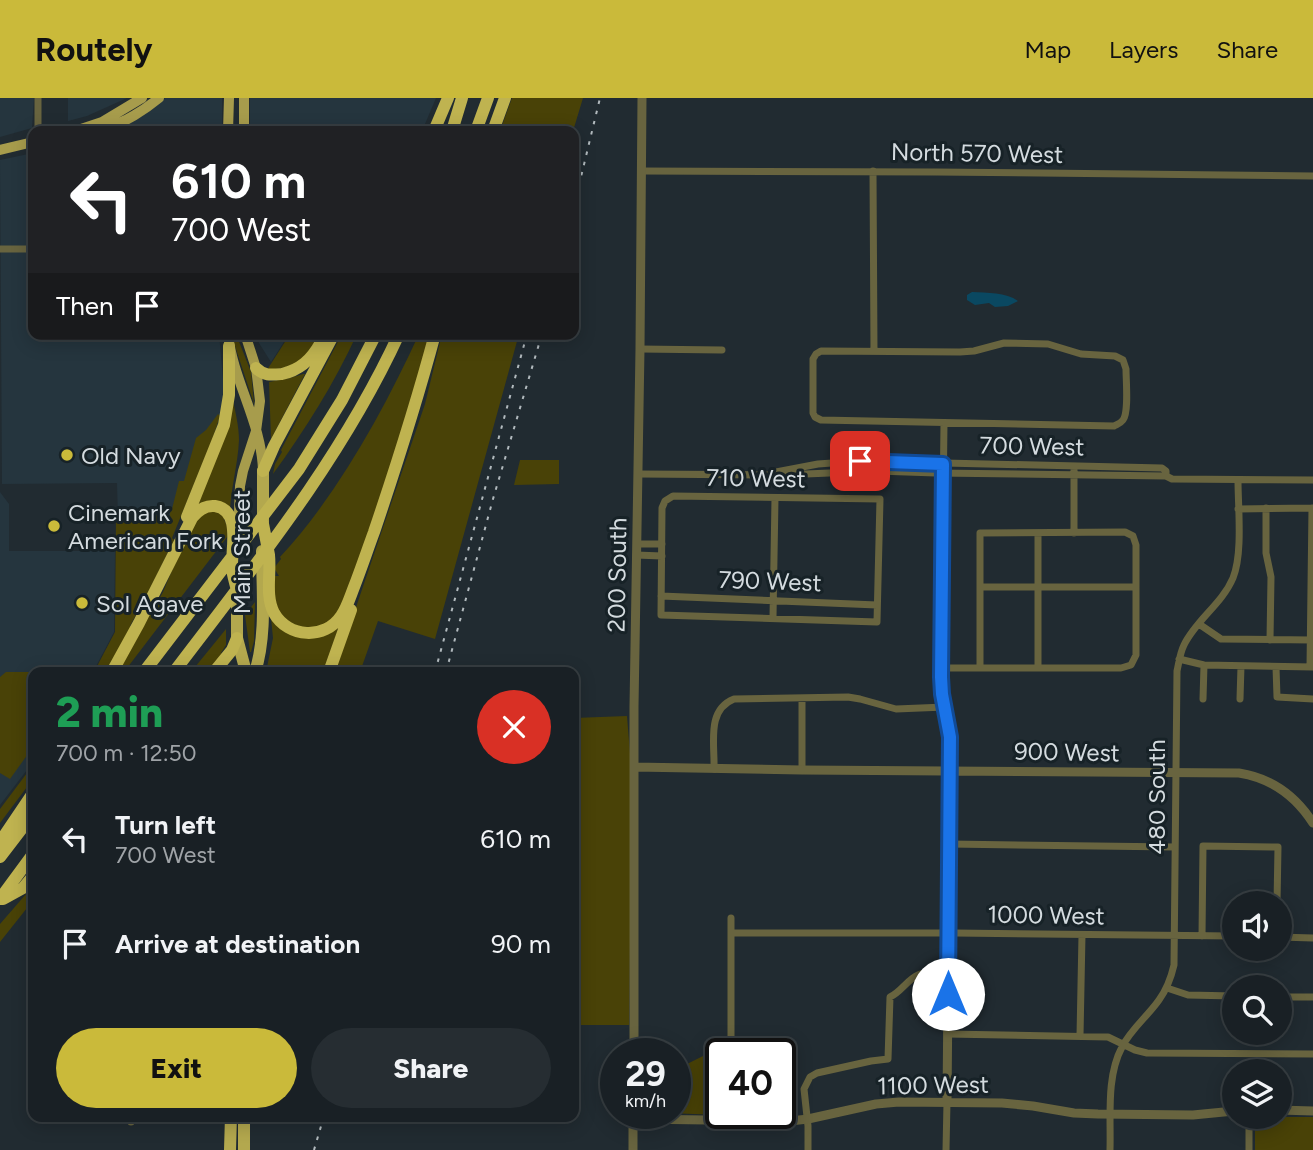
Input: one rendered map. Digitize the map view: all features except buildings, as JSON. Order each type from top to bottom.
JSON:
[{"type":"highway","points":[[435,126],[448,98]]},
{"type":"highway","points":[[454,126],[462,98]]},
{"type":"highway","points":[[478,126],[488,98]]},
{"type":"highway","points":[[496,126],[505,98]]},
{"type":"highway","points":[[175,550],[224,425],[229,395],[229,340]]},
{"type":"highway","points":[[256,368],[261,373],[270,375],[298,369],[314,355],[322,340]]},
{"type":"highway","points":[[263,471],[331,340]]},
{"type":"highway","points":[[148,667],[299,469],[342,400],[373,340]]},
{"type":"highway","points":[[178,667],[321,474],[370,392],[396,340]]},
{"type":"highway","points":[[331,667],[402,447],[433,340]]},
{"type":"highway","name":"Main Street","points":[[256,667],[261,646],[269,556],[262,524],[263,471]]},
{"type":"highway","points":[[115,667],[192,518],[208,506],[216,506],[234,514]]},
{"type":"highway","name":"Main Street","points":[[234,514],[232,570],[237,590],[237,638],[245,667]]},
{"type":"highway","points":[[266,595],[274,612],[284,624],[305,633],[324,630],[342,615],[364,561]]},
{"type":"highway","points":[[218,667],[232,650],[237,638]]},
{"type":"highway","points":[[0,842],[28,800]]},
{"type":"highway","points":[[0,857],[28,821]]},
{"type":"highway","points":[[0,900],[28,861]]},
{"type":"highway","points":[[0,900],[28,882]]},
{"type":"highway","points":[[230,1122],[230,1150]]},
{"type":"highway","points":[[244,1122],[244,1150]]},
{"type":"main road","points":[[94,126],[142,98]]},
{"type":"main road","points":[[228,98],[228,126]]},
{"type":"main road","points":[[244,98],[244,126]]},
{"type":"main road","points":[[111,126],[158,99]]},
{"type":"main road","points":[[0,150],[28,143]]},
{"type":"main road","name":"Main Street","points":[[229,340],[238,379],[256,432],[263,471]]},
{"type":"main road","name":"Main Street","points":[[234,514],[242,476],[256,432],[260,401],[256,368],[247,340]]},
{"type":"street","points":[[38,98],[38,126]]},
{"type":"street","name":"200 South","points":[[634,1038],[634,767],[642,98]]},
{"type":"street","name":"North 570 West","points":[[641,171],[1313,176]]},
{"type":"street","points":[[873,172],[874,351]]},
{"type":"street","points":[[0,248],[28,249]]},
{"type":"street","points":[[1004,343],[1048,344],[1082,354],[1115,356],[1121,358],[1126,366],[1126,414],[1117,425],[944,423],[821,420],[815,417],[812,410],[813,362],[816,354],[824,350],[960,352],[1004,343]]},
{"type":"street","points":[[640,349],[722,350]]},
{"type":"street","points":[[944,423],[941,688],[950,737],[946,1150]]},
{"type":"street","name":"700 West","points":[[766,475],[809,465],[844,461],[1074,470]]},
{"type":"street","name":"700 West","points":[[638,474],[766,475],[877,471],[943,473],[1162,468],[1166,471],[1166,476],[1172,479],[1313,480]]},
{"type":"street","points":[[1074,470],[1074,533]]},
{"type":"street","name":"480 South","points":[[1110,1150],[1116,1060],[1131,1032],[1167,988],[1174,965],[1176,693],[1179,659],[1185,643],[1227,590],[1233,578],[1238,552],[1238,480]]},
{"type":"street","name":"710 West","points":[[662,544],[663,505],[673,496],[880,499],[877,605]]},
{"type":"street","points":[[773,618],[775,498]]},
{"type":"street","points":[[1266,508],[1270,640]]},
{"type":"street","points":[[1179,659],[1204,665],[1312,667],[1313,508],[1238,509]]},
{"type":"street","points":[[941,668],[981,668],[1038,668],[1121,667],[1132,664],[1136,655],[1136,545],[1132,534],[980,533],[981,668]]},
{"type":"street","points":[[1038,533],[1038,668]]},
{"type":"street","points":[[637,544],[662,544],[662,596]]},
{"type":"street","points":[[636,555],[662,556]]},
{"type":"street","points":[[980,587],[1136,587]]},
{"type":"street","name":"790 West","points":[[662,596],[773,601],[877,605],[877,622],[661,615],[662,596]]},
{"type":"street","points":[[1199,624],[1221,639],[1311,640]]},
{"type":"street","points":[[1203,698],[1204,665]]},
{"type":"street","points":[[1240,699],[1241,666]]},
{"type":"street","points":[[1276,667],[1276,697],[1313,699]]},
{"type":"street","points":[[714,769],[714,722],[717,713],[726,703],[738,698],[854,698],[896,709],[945,707]]},
{"type":"street","points":[[802,698],[802,769]]},
{"type":"street","name":"900 West","points":[[634,767],[1230,772],[1248,774],[1281,788],[1293,797],[1313,822]]},
{"type":"street","points":[[949,844],[1175,847]]},
{"type":"street","points":[[1202,936],[1203,846],[1278,847],[1278,891]]},
{"type":"street","points":[[731,918],[731,1038]]},
{"type":"street","name":"1000 West","points":[[731,933],[1222,936]]},
{"type":"street","points":[[1080,1036],[1082,935]]},
{"type":"street","points":[[1292,937],[1313,937]]},
{"type":"street","points":[[808,1150],[804,1089],[810,1077],[817,1073],[888,1059],[890,997],[896,995],[916,975],[948,974]]},
{"type":"street","points":[[1167,988],[1188,995],[1222,996]]},
{"type":"street","points":[[1292,997],[1313,997]]},
{"type":"street","points":[[947,1034],[1108,1037],[1147,1053],[1313,1054]]},
{"type":"street","name":"1100 West","points":[[796,1120],[899,1102],[1023,1104],[1074,1113],[1193,1115],[1222,1112]]},
{"type":"street","points":[[1292,1110],[1313,1111]]},
{"type":"street","points":[[633,1129],[633,1150]]},
{"type":"street","points":[[1249,1129],[1250,1150]]},
{"type":"shaded area","points":[[0,98],[34,98],[32,126],[0,137]]},
{"type":"shaded area","points":[[68,98],[127,98],[87,116],[68,121]]},
{"type":"shaded area","points":[[165,98],[222,98],[222,126],[123,126]]},
{"type":"shaded area","points":[[250,98],[436,98],[424,126],[250,126]]},
{"type":"shaded area","points":[[512,98],[583,98],[575,126],[502,126]]},
{"type":"shaded area","points":[[28,154],[28,340],[220,340],[224,390],[220,419],[180,518],[118,519],[117,483],[2,484],[0,160]]},
{"type":"shaded area","points":[[234,340],[238,340],[251,372],[254,404]]},
{"type":"shaded area","points":[[258,340],[285,340],[271,362]]},
{"type":"shaded area","points":[[286,340],[315,340],[299,361],[286,367],[267,370]]},
{"type":"shaded area","points":[[339,340],[354,340],[318,406],[273,474],[281,450]]},
{"type":"shaded area","points":[[416,340],[429,340],[364,548],[337,618],[308,632],[276,614],[273,576],[279,576],[274,568],[340,480],[391,392]]},
{"type":"shaded area","points":[[441,340],[517,340],[435,639],[378,621],[362,667],[336,667],[425,404]]},
{"type":"shaded area","points":[[305,374],[271,439],[269,382]]},
{"type":"shaded area","points":[[232,396],[239,440],[230,511],[196,506]]},
{"type":"shaded area","points":[[218,414],[220,416],[212,440],[172,538],[174,540],[130,626],[131,629],[108,667],[97,667],[115,632],[116,516],[170,515],[179,481],[184,481],[196,438]]},
{"type":"shaded area","points":[[520,460],[559,460],[559,484],[514,485]]},
{"type":"shaded area","points":[[0,492],[9,504],[9,551],[115,551],[114,632],[96,667],[28,667],[28,769],[0,805]]},
{"type":"shaded area","points":[[211,509],[226,517],[227,537],[128,667],[120,667],[163,592],[197,517]]},
{"type":"shaded area","points":[[255,602],[254,641],[250,652],[245,615]]},
{"type":"shaded area","points":[[271,618],[280,628],[339,627],[325,667],[267,667],[273,638]]},
{"type":"shaded area","points":[[226,629],[226,645],[221,653],[223,654],[211,667],[195,667]]},
{"type":"shaded area","points":[[6,672],[28,672],[28,754],[10,779],[0,773],[0,677]]},
{"type":"shaded area","points":[[627,716],[632,778],[629,1025],[579,1025],[579,718]]},
{"type":"shaded area","points":[[28,772],[28,786],[0,823],[0,809]]},
{"type":"shaded area","points":[[28,892],[28,908],[0,942],[0,924]]},
{"type":"shaded area","points":[[705,1055],[705,1114],[691,1114],[691,1062]]},
{"type":"shaded area","points":[[1292,1117],[1313,1117],[1313,1150],[1255,1150],[1255,1129],[1292,1129]]},
{"type":"water","points":[[972,292],[1002,294],[1018,301],[1008,306],[995,307],[989,303],[975,305],[967,300],[967,295]]},
{"type":"railway","points":[[579,185],[600,98]]},
{"type":"railway","points":[[436,667],[525,340]]},
{"type":"railway","points":[[447,667],[540,340]]},
{"type":"railway","points":[[314,1150],[322,1122]]},
{"type":"place","name":"Old Navy","points":[[67,455]]},
{"type":"place","name":"Cinemark American Fork","points":[[54,526]]},
{"type":"place","name":"Sol Agave","points":[[82,603]]},
{"type":"route","points":[[860,461],[943,464],[941,677],[950,737],[948,994]]}]
